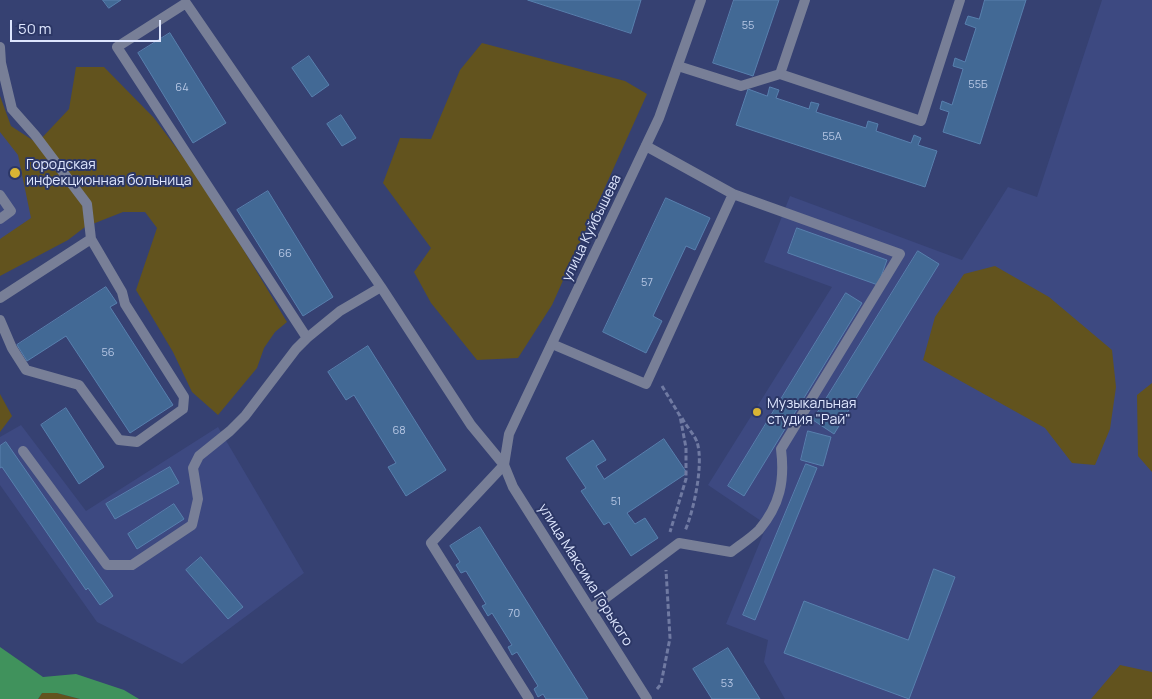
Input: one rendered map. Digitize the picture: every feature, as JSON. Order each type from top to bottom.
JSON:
[{"type":"street","name":"улица Куйбышева","points":[[504,464],[509,434],[659,118],[700,0]]},
{"type":"street","points":[[780,74],[805,0]]},
{"type":"street","points":[[678,66],[741,86],[780,74],[921,121],[960,0]]},
{"type":"street","points":[[307,338],[118,47],[185,2],[381,286],[471,425],[504,464],[431,543],[529,699]]},
{"type":"street","points":[[0,47],[1,62],[12,109],[35,135],[88,204],[91,239],[122,292],[125,304],[184,396],[183,409],[137,442],[119,440],[79,385],[26,370],[12,348],[0,320]]},
{"type":"street","points":[[590,609],[679,544],[731,552],[758,531],[778,501],[784,471],[781,450],[900,254],[733,194],[646,146]]},
{"type":"street","points":[[552,344],[646,384],[733,194]]},
{"type":"street","points":[[0,195],[10,210],[0,219]]},
{"type":"street","points":[[0,298],[91,239]]},
{"type":"street","points":[[24,451],[107,565],[132,565],[192,525],[198,499],[193,468],[199,456],[245,416],[296,349],[307,338],[340,311],[381,286]]},
{"type":"street","name":"улица Максима Горького","points":[[504,464],[513,486],[647,699]]},
{"type":"path","points":[[679,544],[694,502],[699,468],[697,442],[680,416]]},
{"type":"shaded area","points":[[1102,0],[1152,0],[1152,699],[785,699],[764,662],[768,640],[726,624],[767,525],[708,485],[832,287],[764,262],[790,196],[962,260],[1008,187],[1037,197]]},
{"type":"shaded area","points":[[482,43],[625,81],[647,94],[552,305],[518,358],[477,360],[431,303],[414,272],[431,248],[383,183],[400,138],[431,139],[460,70]]},
{"type":"shaded area","points":[[76,67],[104,67],[154,118],[207,189],[287,322],[275,332],[264,348],[257,368],[218,415],[192,392],[173,352],[136,290],[157,228],[145,212],[123,212],[85,227],[68,240],[0,276],[0,239],[31,218],[18,155],[0,132],[0,96],[11,126],[37,143],[69,109]]},
{"type":"shaded area","name":"Городская инфекционная больница","points":[[0,124],[61,223],[0,262]]},
{"type":"shaded area","points":[[995,266],[1049,297],[1112,350],[1116,387],[1110,429],[1095,465],[1072,463],[1045,428],[923,360],[935,317],[964,274]]},
{"type":"shaded area","points":[[1152,383],[1152,472],[1138,456],[1137,395]]},
{"type":"shaded area","points":[[0,394],[12,416],[0,432]]},
{"type":"shaded area","points":[[21,425],[86,511],[218,427],[304,573],[182,664],[97,622],[0,485],[0,437]]},
{"type":"shaded area","points":[[0,647],[43,677],[76,674],[124,690],[139,699],[80,699],[57,693],[42,693],[38,699],[0,699]]},
{"type":"shaded area","points":[[1120,665],[1152,672],[1152,699],[1091,699]]},
{"type":"shaded area","points":[[42,693],[57,693],[80,699],[38,699]]},
{"type":"building","points":[[103,0],[121,0],[109,8]]},
{"type":"building","points":[[528,0],[641,0],[631,33]]},
{"type":"building","points":[[734,0],[779,0],[753,76],[713,63]]},
{"type":"building","points":[[985,0],[1026,0],[980,144],[943,132],[949,112],[940,109],[942,101],[952,105],[963,69],[953,66],[955,58],[965,62],[976,28],[965,24],[968,16],[979,19]]},
{"type":"building","points":[[170,33],[226,123],[193,143],[138,53]]},
{"type":"building","points":[[309,56],[329,85],[312,97],[292,68]]},
{"type":"building","points":[[770,87],[779,90],[776,98],[809,109],[811,102],[819,104],[816,112],[866,128],[868,121],[878,124],[876,131],[911,143],[914,135],[921,138],[918,145],[937,151],[925,187],[736,125],[748,89],[767,96]]},
{"type":"building","points":[[341,115],[356,138],[342,146],[327,124]]},
{"type":"building","points":[[268,191],[333,297],[303,316],[237,210]]},
{"type":"building","points":[[666,198],[710,218],[695,250],[686,246],[653,316],[662,321],[646,353],[603,332]]},
{"type":"building","points":[[797,228],[887,260],[878,285],[788,253]]},
{"type":"building","points":[[918,251],[939,264],[834,434],[813,420]]},
{"type":"building","points":[[106,287],[117,303],[110,307],[173,405],[130,433],[66,336],[27,361],[17,345]]},
{"type":"building","points":[[846,293],[862,303],[744,496],[728,486]]},
{"type":"building","points":[[368,346],[446,470],[406,496],[388,467],[396,463],[354,395],[346,400],[328,372]]},
{"type":"building","points":[[66,408],[104,467],[79,484],[41,425]]},
{"type":"building","points":[[808,431],[831,437],[823,466],[801,460]]},
{"type":"building","points":[[664,439],[687,473],[627,513],[635,524],[645,518],[658,538],[631,556],[609,522],[604,525],[581,491],[586,488],[566,458],[593,440],[606,460],[596,466],[604,479]]},
{"type":"building","points":[[6,442],[113,596],[100,605],[88,588],[86,590],[2,467],[0,468],[0,446]]},
{"type":"building","points":[[806,464],[817,468],[755,620],[743,615]]},
{"type":"building","points":[[170,467],[179,483],[115,519],[106,504]]},
{"type":"building","points":[[174,504],[184,519],[137,549],[128,534]]},
{"type":"building","points":[[480,527],[588,699],[546,699],[543,694],[538,697],[534,689],[538,686],[517,652],[512,655],[508,647],[512,645],[492,613],[488,616],[482,606],[486,604],[466,571],[461,573],[456,565],[460,562],[450,546]]},
{"type":"building","points":[[201,557],[243,607],[228,619],[186,570]]},
{"type":"building","points":[[934,569],[955,577],[909,699],[784,653],[804,601],[908,640]]},
{"type":"building","points":[[728,648],[760,699],[712,699],[693,669]]},
{"type":"place","name":"Городская инфекционная больница","points":[[15,173]]},
{"type":"place","name":"Музыкальная студия \"Рай\"","points":[[757,412]]}]
